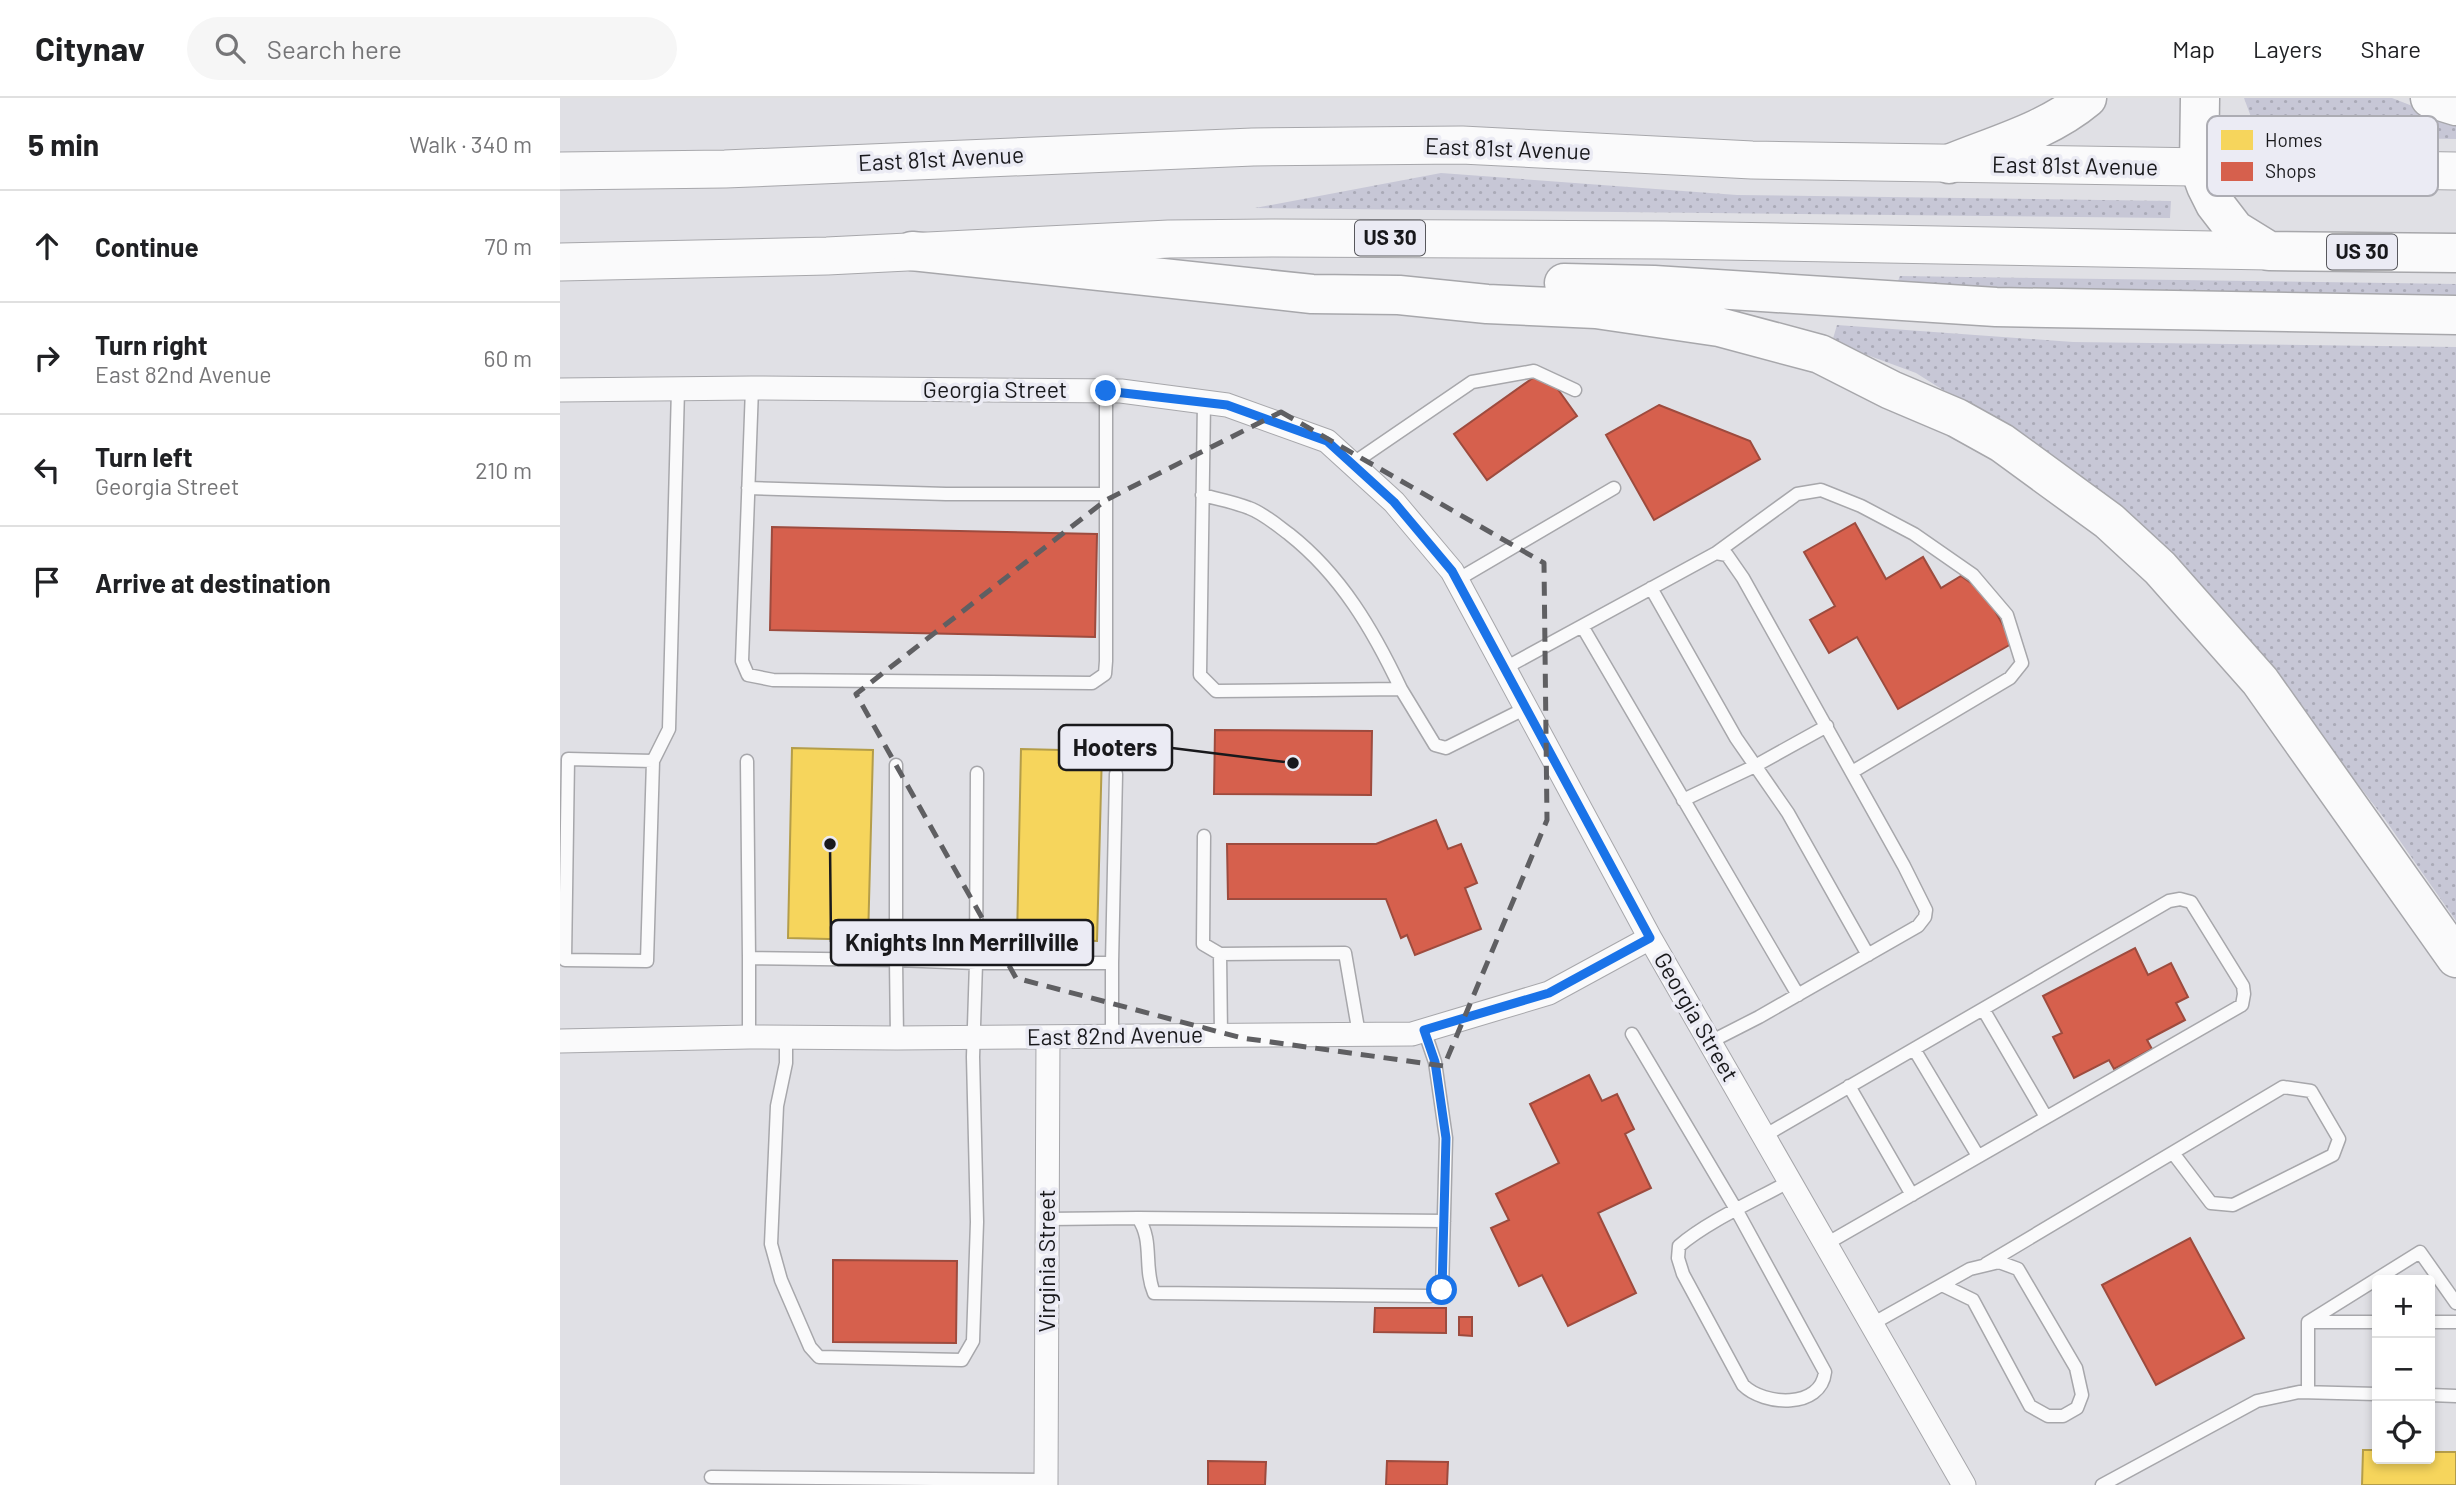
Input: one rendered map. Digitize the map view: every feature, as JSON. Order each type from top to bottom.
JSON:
[{"type":"highway","points":[[1949,164],[2050,123],[2087,98]]},
{"type":"highway","points":[[2200,98],[2199,167],[2207,187]]},
{"type":"highway","points":[[2430,98],[2456,106]]},
{"type":"highway","points":[[2211,196],[2235,230],[2269,251]]},
{"type":"highway","points":[[912,251],[1294,292],[1399,295],[1487,304],[1596,309],[1719,327],[1820,354],[1891,390],[1956,418],[2002,443],[2109,521],[2160,568],[2260,681],[2456,958]]},
{"type":"highway","name":"US 30","points":[[2269,251],[2456,253]]},
{"type":"highway","points":[[1399,295],[1487,282],[1554,282],[2051,309],[2456,315]]},
{"type":"main road","name":"East 81st Avenue","points":[[560,171],[724,169],[1253,147],[1462,145],[1752,160],[2207,167]]},
{"type":"main road","name":"East 81st Avenue","points":[[2438,171],[2456,171]]},
{"type":"main road","name":"US 30","points":[[560,262],[827,256],[1168,239],[1377,238],[1855,243],[2269,251]]},
{"type":"street","name":"Georgia Street","points":[[560,390],[752,388],[1106,391],[1227,405],[1327,441],[1394,502],[1457,579],[1650,938],[1964,1485]]},
{"type":"street","name":"East 82nd Avenue","points":[[560,1041],[749,1037],[1412,1034],[1549,993],[1650,938]]},
{"type":"street","name":"Virginia Street","points":[[1046,1483],[1048,1037]]},
{"type":"lane","points":[[1352,464],[1472,382],[1534,370],[1575,390]]},
{"type":"lane","points":[[752,388],[742,661],[748,674],[773,680],[1092,683],[1105,674],[1106,661],[1106,391]]},
{"type":"lane","points":[[653,761],[568,759],[565,960],[647,961],[653,761],[669,729],[678,389]]},
{"type":"lane","points":[[1204,402],[1200,675],[1216,691],[1401,689]]},
{"type":"lane","points":[[748,488],[946,494],[1106,494]]},
{"type":"lane","points":[[1457,579],[1614,488]]},
{"type":"lane","points":[[1504,668],[1716,552],[1797,494],[1821,490],[1861,506],[1914,534],[1973,575],[2007,615],[2022,663],[2010,678],[1852,772]]},
{"type":"lane","points":[[1202,495],[1251,508],[1307,548],[1347,592],[1378,639],[1401,689],[1435,745],[1446,748],[1526,708]]},
{"type":"lane","points":[[1710,1042],[1918,926],[1925,917],[1926,910],[1827,726],[1743,578],[1727,555],[1716,552]]},
{"type":"lane","points":[[1651,588],[1736,738],[1788,813],[1868,955]]},
{"type":"lane","points":[[1582,626],[1798,995]]},
{"type":"lane","points":[[1684,800],[1755,766],[1827,726]]},
{"type":"lane","points":[[747,761],[749,1037]]},
{"type":"lane","points":[[896,765],[897,1038]]},
{"type":"lane","points":[[786,1037],[786,1063],[777,1106],[771,1244],[780,1280],[810,1347],[819,1357],[962,1360],[973,1341],[977,1222],[977,773]]},
{"type":"lane","points":[[1112,1035],[1116,774]]},
{"type":"lane","points":[[1203,836],[1203,944],[1220,954],[1345,953],[1359,1034]]},
{"type":"lane","points":[[1764,1136],[2169,901],[2180,899],[2191,902],[2243,986],[2242,1005],[1826,1244]]},
{"type":"lane","points":[[1220,954],[1221,1035]]},
{"type":"lane","points":[[749,958],[1112,963]]},
{"type":"lane","points":[[1983,1009],[2046,1117]]},
{"type":"lane","points":[[1138,1218],[1147,1231],[1148,1279],[1154,1293],[1430,1296],[1442,1290],[1446,1138],[1435,1062],[1424,1030]]},
{"type":"lane","points":[[1632,1034],[1737,1211],[1825,1372],[1824,1381],[1819,1388],[1799,1401],[1751,1393],[1743,1385],[1683,1273],[1678,1258],[1679,1246],[1691,1236],[1737,1211],[1790,1181]]},
{"type":"lane","points":[[1914,1049],[1978,1156]]},
{"type":"lane","points":[[1849,1087],[1912,1195]]},
{"type":"lane","points":[[1986,1264],[2283,1087],[2311,1091],[2339,1139],[2333,1155],[2234,1205],[2211,1203],[2173,1153]]},
{"type":"lane","points":[[1047,1219],[1444,1221]]},
{"type":"lane","points":[[2308,1322],[2420,1252],[2456,1303]]},
{"type":"lane","points":[[1872,1324],[1970,1269],[1999,1262],[2018,1269],[2076,1368],[2082,1395],[2077,1408],[2063,1416],[2048,1416],[2030,1406],[1973,1300],[1942,1285]]},
{"type":"lane","points":[[2308,1322],[2372,1322]]},
{"type":"lane","points":[[2308,1322],[2308,1392]]},
{"type":"lane","points":[[2435,1322],[2456,1322]]},
{"type":"lane","points":[[2102,1485],[2258,1401],[2308,1392],[2372,1394]]},
{"type":"lane","points":[[2435,1395],[2456,1396]]},
{"type":"lane","points":[[711,1477],[1046,1483]]},
{"type":"highlighted area","points":[[1281,412],[1544,563],[1547,820],[1444,1066],[1242,1038],[1016,978],[856,694],[1106,500]]},
{"type":"shaded area","points":[[2244,98],[2392,98],[2438,116],[2251,116]]},
{"type":"shaded area","points":[[2438,116],[2456,120],[2456,139],[2438,139]]},
{"type":"shaded area","points":[[1441,173],[1737,195],[2171,201],[2170,218],[1255,208]]},
{"type":"shaded area","points":[[1900,276],[2456,284],[2456,297],[2053,291],[1898,281]]},
{"type":"shaded area","points":[[1837,325],[2073,342],[2456,347],[2456,921],[2384,818],[2250,644],[2138,520],[2034,447],[1916,373],[1832,342]]},
{"type":"building: Homes","points":[[792,748],[873,750],[868,940],[788,938]]},
{"type":"building: Homes","points":[[1021,749],[1102,751],[1097,941],[1017,939]]},
{"type":"building: Homes","points":[[2363,1450],[2372,1450],[2372,1464],[2435,1464],[2435,1452],[2456,1452],[2456,1485],[2362,1485]]},
{"type":"building: Shops","points":[[1544,370],[1577,416],[1487,480],[1454,434]]},
{"type":"building: Shops","points":[[1659,405],[1750,441],[1760,459],[1654,520],[1606,435]]},
{"type":"building: Shops","points":[[1855,523],[1886,579],[1923,557],[1941,588],[1961,576],[1985,593],[2013,643],[1898,709],[1857,637],[1829,653],[1810,620],[1835,606],[1804,552]]},
{"type":"building: Shops","points":[[772,527],[1097,534],[1095,637],[770,630]]},
{"type":"building: Shops","points":[[1215,730],[1372,731],[1371,795],[1214,794]]},
{"type":"building: Shops","points":[[1436,820],[1448,849],[1461,844],[1477,883],[1465,888],[1481,929],[1415,955],[1407,935],[1401,938],[1386,899],[1228,899],[1227,844],[1376,844]]},
{"type":"building: Shops","points":[[2135,948],[2148,975],[2171,963],[2188,997],[2176,1003],[2185,1020],[2147,1040],[2152,1049],[2114,1069],[2109,1060],[2074,1078],[2053,1037],[2062,1033],[2043,996]]},
{"type":"building: Shops","points":[[1589,1075],[1602,1101],[1617,1094],[1634,1129],[1625,1134],[1651,1188],[1598,1213],[1636,1293],[1568,1326],[1542,1275],[1519,1286],[1491,1228],[1509,1220],[1496,1194],[1559,1163],[1530,1104]]},
{"type":"building: Shops","points":[[2190,1238],[2244,1338],[2156,1385],[2102,1285]]},
{"type":"building: Shops","points":[[833,1260],[957,1261],[956,1343],[833,1342]]},
{"type":"building: Shops","points":[[1375,1308],[1446,1308],[1446,1333],[1374,1332]]},
{"type":"building: Shops","points":[[1459,1317],[1472,1317],[1472,1336],[1459,1335]]},
{"type":"building: Shops","points":[[1208,1461],[1266,1462],[1265,1485],[1208,1485]]},
{"type":"building: Shops","points":[[1387,1461],[1448,1462],[1447,1485],[1386,1485]]},
{"type":"place","name":"Hooters","points":[[1293,763]]},
{"type":"place","name":"Knights Inn Merrillville","points":[[830,844]]},
{"type":"route","points":[[1106,391],[1227,405],[1327,441],[1394,502],[1452,571],[1650,938],[1549,993],[1424,1030],[1435,1062],[1446,1138],[1442,1290]]}]
